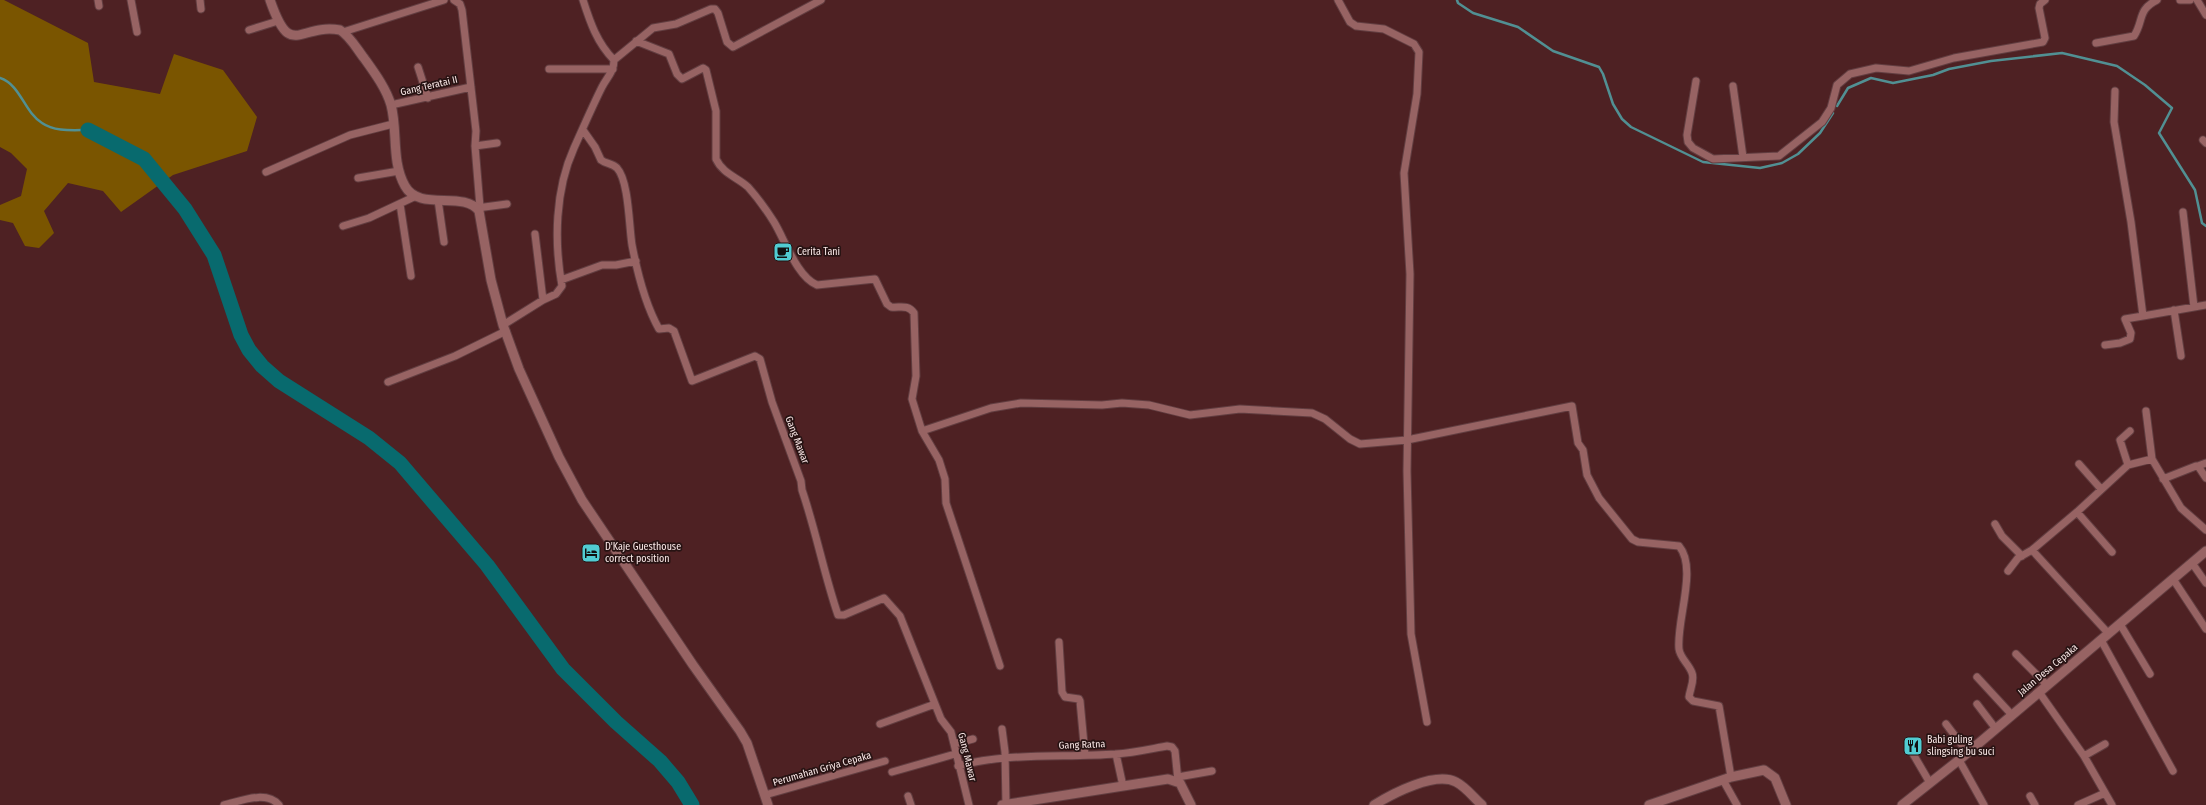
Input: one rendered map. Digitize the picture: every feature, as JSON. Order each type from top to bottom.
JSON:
[{"type":"street","points":[[131,0],[137,32]]},
{"type":"street","points":[[200,0],[201,9]]},
{"type":"street","points":[[270,0],[278,21],[282,28],[290,35],[302,35],[330,30],[343,32],[444,0]]},
{"type":"street","points":[[454,0],[460,4],[462,10],[476,131],[475,146],[479,208],[491,280],[504,328],[519,369],[576,490],[747,743],[768,805]]},
{"type":"street","points":[[583,0],[597,37],[607,53],[614,60]]},
{"type":"street","points":[[388,382],[455,356],[504,328],[543,300],[559,292],[562,286],[559,252],[559,206],[567,168],[603,86],[613,69],[614,60],[653,28],[676,24],[711,9],[718,13],[727,42],[733,47],[821,0]]},
{"type":"street","points":[[1338,0],[1350,22],[1356,26],[1384,29],[1414,44],[1418,52],[1417,94],[1404,173],[1410,274],[1407,440],[1411,634],[1427,722]]},
{"type":"street","points":[[1696,81],[1687,135],[1690,146],[1713,159],[1743,156],[1775,157],[1786,153],[1828,115],[1837,85],[1850,74],[1876,68],[1909,71],[1960,57],[2041,44],[2045,38],[2039,8],[2040,4],[2045,0]]},
{"type":"street","points":[[2096,43],[2134,36],[2142,12],[2157,0]]},
{"type":"street","points":[[2180,0],[2190,0]]},
{"type":"street","points":[[2197,0],[2206,15]]},
{"type":"street","points":[[249,30],[278,21]]},
{"type":"street","points":[[343,32],[375,75],[391,105],[399,171],[405,187],[416,196],[470,204],[479,208],[507,204]]},
{"type":"street","points":[[636,41],[669,54],[677,74],[682,79],[703,68],[706,70],[716,111],[716,159],[719,166],[729,176],[744,184],[752,192],[773,221],[789,251],[808,280],[817,285],[876,279],[887,304],[891,307],[907,307],[914,313],[916,376],[912,399],[922,431],[939,460],[945,479],[946,503],[1000,666]]},
{"type":"street","points":[[418,67],[428,98]]},
{"type":"street","points":[[549,69],[613,69]]},
{"type":"street","points":[[1733,86],[1743,156]]},
{"type":"street","name":"Gang Teratai II","points":[[391,105],[428,98],[471,87]]},
{"type":"street","points":[[2115,91],[2114,122],[2131,222],[2143,316]]},
{"type":"street","points":[[266,172],[350,135],[393,124]]},
{"type":"street","name":"Gang Mawar","points":[[583,130],[595,147],[600,160],[613,164],[620,174],[626,196],[636,261],[657,326],[660,330],[669,328],[674,331],[692,381],[755,356],[760,359],[772,402],[801,481],[802,490],[819,545],[826,578],[838,615],[884,598],[900,616],[935,704],[942,719],[949,729],[969,805]]},
{"type":"street","points":[[475,146],[497,143]]},
{"type":"street","points":[[358,178],[399,171]]},
{"type":"street","points":[[343,226],[400,204],[416,196]]},
{"type":"street","points":[[438,200],[444,242]]},
{"type":"street","points":[[400,204],[410,276]]},
{"type":"street","points":[[2183,212],[2194,307]]},
{"type":"street","points":[[535,234],[543,300]]},
{"type":"street","points":[[561,280],[602,265],[616,265],[636,261]]},
{"type":"street","points":[[2105,345],[2120,343],[2130,339],[2131,333],[2125,319],[2206,305]]},
{"type":"street","points":[[2174,310],[2182,356]]},
{"type":"street","points":[[922,431],[991,408],[1022,403],[1102,405],[1122,403],[1149,405],[1190,415],[1240,409],[1307,412],[1325,419],[1358,444],[1407,440],[1572,406],[1578,443],[1583,450],[1587,475],[1598,498],[1632,539],[1638,542],[1679,546],[1683,550],[1688,582],[1679,631],[1679,650],[1693,674],[1689,697],[1693,701],[1719,706],[1727,778],[1737,805]]},
{"type":"street","points":[[2146,411],[2152,459],[2181,508],[2206,530]]},
{"type":"street","points":[[2128,465],[2120,440],[2121,436],[2130,431]]},
{"type":"street","points":[[2008,571],[2022,556],[2032,550],[2077,512],[2128,465],[2152,459]]},
{"type":"street","points":[[2163,479],[2206,463]]},
{"type":"street","points":[[2079,464],[2101,489]]},
{"type":"street","points":[[2198,466],[2206,478]]},
{"type":"street","points":[[2077,512],[2112,552]]},
{"type":"street","points":[[1995,524],[2002,536],[2022,556]]},
{"type":"street","points":[[2032,550],[2108,633]]},
{"type":"street","name":"Jalan Desa Cepaka","points":[[1902,805],[1968,753],[2206,551]]},
{"type":"street","points":[[2192,563],[2206,583]]},
{"type":"street","points":[[2173,579],[2206,629]]},
{"type":"street","points":[[2120,624],[2150,674]]},
{"type":"street","points":[[2101,640],[2173,771]]},
{"type":"street","points":[[1059,642],[1062,692],[1065,697],[1078,698],[1080,701],[1085,755]]},
{"type":"street","points":[[2016,654],[2047,685]]},
{"type":"street","points":[[1977,676],[2012,715]]},
{"type":"street","points":[[2039,692],[2084,756],[2112,805]]},
{"type":"street","points":[[880,724],[935,704]]},
{"type":"street","points":[[1977,704],[1996,729]]},
{"type":"street","points":[[1946,724],[1968,753]]},
{"type":"street","points":[[1002,729],[1005,758],[1004,804],[1161,779],[1178,779],[1212,772]]},
{"type":"street","points":[[954,744],[974,739]]},
{"type":"street","points":[[2084,756],[2105,744]]},
{"type":"street","name":"Gang Ratna","points":[[958,766],[978,761],[1005,758],[1116,754],[1167,746],[1172,747],[1175,751],[1178,779]]},
{"type":"street","points":[[1909,747],[1930,783]]},
{"type":"street","points":[[892,772],[955,754]]},
{"type":"street","points":[[1116,754],[1123,786]]},
{"type":"street","points":[[1959,760],[1984,805]]},
{"type":"street","name":"Perumahan Griya Cepaka","points":[[765,795],[885,761]]},
{"type":"street","points":[[1649,805],[1663,803],[1727,778],[1758,770],[1770,772],[1775,778],[1786,805]]},
{"type":"street","points":[[1178,779],[1190,805]]},
{"type":"street","points":[[1374,805],[1395,793],[1436,779],[1451,780],[1458,783],[1482,805]]},
{"type":"street","points":[[2078,805],[2104,793]]},
{"type":"street","points":[[224,805],[266,796],[274,799],[279,805]]},
{"type":"street","points":[[908,796],[911,805]]},
{"type":"street","points":[[2030,796],[2035,805]]},
{"type":"shaded area","points":[[0,0],[4,0],[88,43],[94,82],[160,94],[174,54],[223,70],[257,117],[247,151],[173,175],[121,212],[103,191],[68,183],[44,211],[54,233],[39,248],[25,246],[13,223],[0,220],[0,205],[21,196],[27,169],[11,153],[0,147]]},
{"type":"waterway","points":[[1457,0],[1458,3],[1473,13],[1518,27],[1553,51],[1599,67],[1603,74],[1613,104],[1622,119],[1631,127],[1703,162],[1760,168],[1782,163],[1798,154],[1820,133],[1833,113]]},
{"type":"waterway","points":[[1837,106],[1848,88],[1871,78],[1893,83],[1933,75],[1949,69],[1991,61],[2062,53],[2117,66],[2145,85],[2172,108],[2159,133],[2195,190],[2202,223],[2206,226]]},
{"type":"waterway","points":[[0,78],[13,86],[36,118],[47,126],[58,129],[88,130]]},
{"type":"waterway","points":[[88,130],[144,159],[185,209],[214,255],[241,335],[249,350],[262,366],[279,381],[369,438],[400,463],[487,565],[563,669],[616,722],[660,761],[678,782],[692,805]]},
{"type":"place","name":"Cerita Tani","points":[[783,252]]},
{"type":"place","name":"D'Kaje Guesthouse correct position","points":[[591,553]]},
{"type":"place","name":"Babi guling slingsing bu suci","points":[[1913,746]]}]
